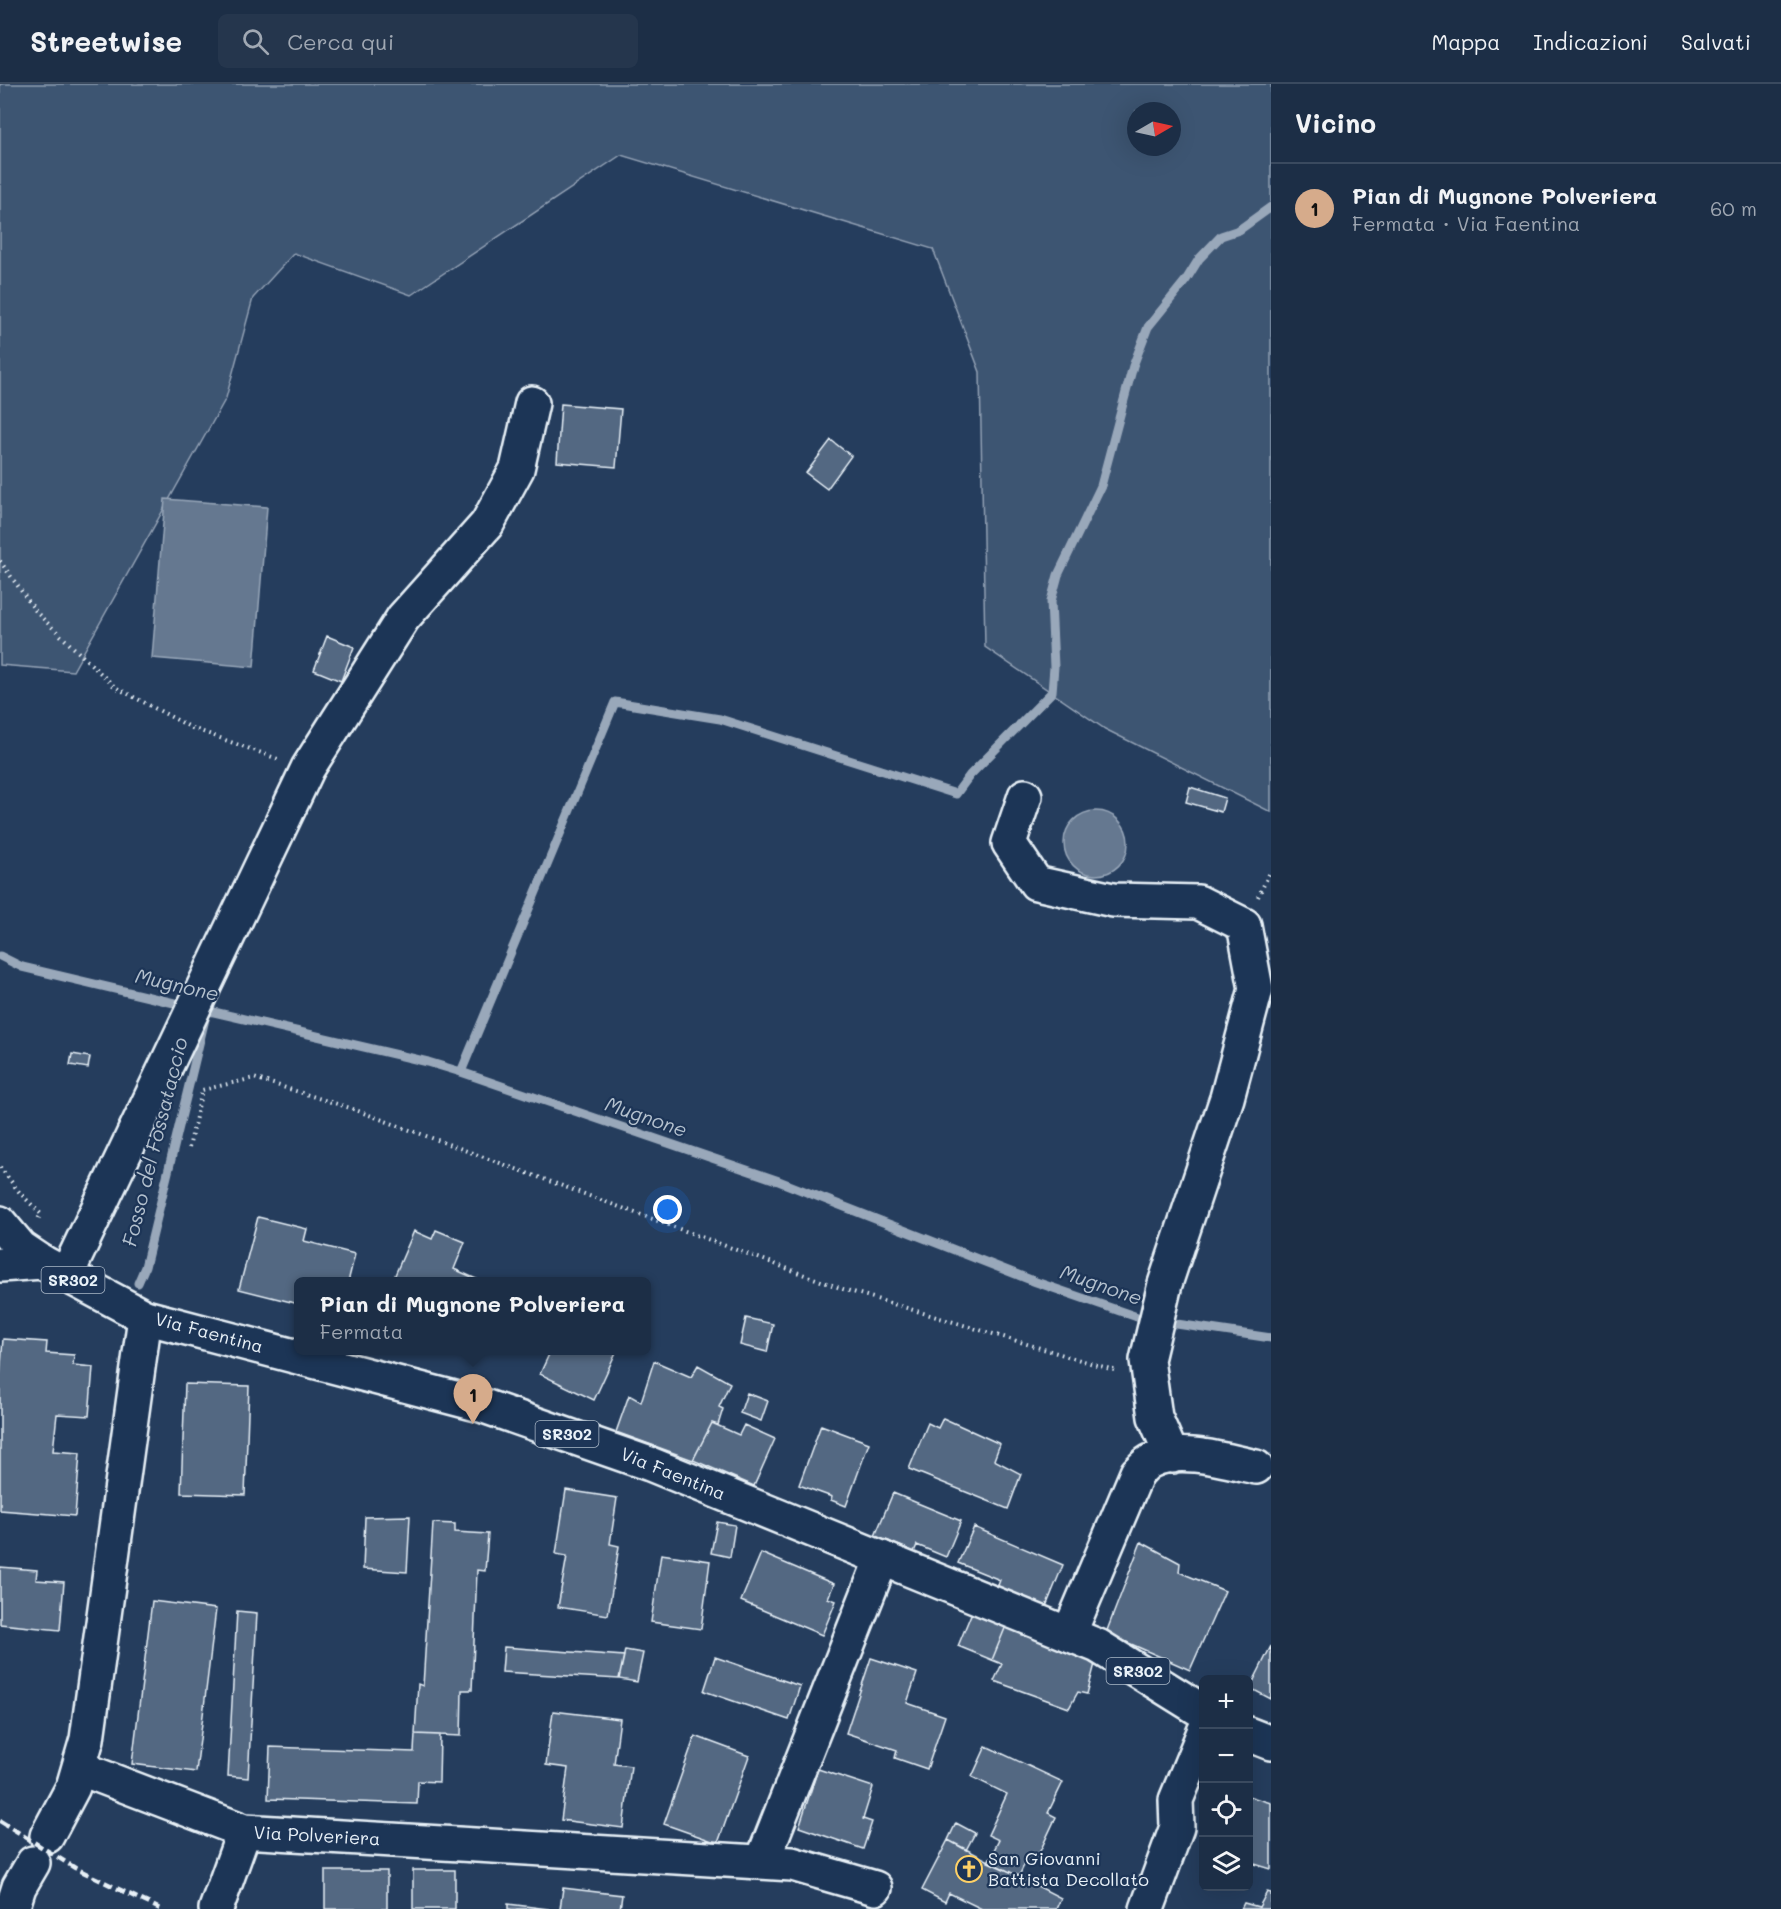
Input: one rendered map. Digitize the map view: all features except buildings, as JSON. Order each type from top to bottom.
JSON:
[{"type":"street","points":[[0,1265],[54,1269],[163,1071],[308,768],[403,618],[487,524],[517,469],[532,403]]},
{"type":"street","points":[[1025,796],[1009,843],[1036,883],[1113,900],[1198,902],[1244,925],[1256,989],[1227,1098],[1163,1296],[1148,1370],[1155,1417],[1172,1456]]},
{"type":"street","name":"Via Faentina","points":[[0,1222],[21,1248],[54,1269],[145,1317],[522,1418],[650,1464],[1069,1634],[1108,1652],[1199,1709]]},
{"type":"street","points":[[12,1909],[19,1887],[73,1787],[93,1706],[145,1317]]},
{"type":"street","points":[[1069,1634],[1137,1473],[1152,1460],[1172,1456],[1214,1457],[1256,1467]]},
{"type":"street","points":[[762,1862],[882,1558]]},
{"type":"street","points":[[1253,1736],[1271,1743]]},
{"type":"street","points":[[1147,1909],[1177,1827],[1176,1800],[1199,1742]]},
{"type":"street","name":"Via Polveriera","points":[[79,1768],[244,1832],[792,1864],[875,1888]]},
{"type":"street","points":[[1177,1827],[1199,1803]]},
{"type":"street","points":[[216,1909],[244,1832]]},
{"type":"path","points":[[0,561],[37,613],[115,687],[192,728],[308,768]]},
{"type":"path","points":[[189,1148],[202,1090],[254,1078],[350,1108],[843,1289],[1148,1370]]},
{"type":"shaded area","points":[[0,84],[1271,84],[1271,812],[1105,729],[985,647],[980,372],[933,249],[621,155],[411,295],[294,253],[253,298],[226,398],[73,671],[0,665]]},
{"type":"shaded area","points":[[165,499],[267,507],[254,667],[152,658]]},
{"type":"shaded area","points":[[1090,811],[1102,811],[1119,820],[1126,831],[1128,843],[1126,855],[1119,866],[1102,875],[1090,875],[1078,870],[1069,861],[1064,849],[1064,837],[1069,825],[1078,816]]},
{"type":"waterway","points":[[461,1072],[615,702],[720,719],[956,794],[970,775],[1052,692],[1054,667],[1051,601],[1058,575],[1101,486],[1133,366],[1148,327],[1186,280],[1199,259],[1221,236],[1239,230],[1271,207]]},
{"type":"waterway","name":"Mugnone","points":[[0,956],[22,967],[187,1006]]},
{"type":"waterway","name":"Mugnone","points":[[201,1009],[428,1062],[461,1072],[776,1180],[1036,1282],[1143,1319],[1271,1338]]},
{"type":"waterway","name":"Fosso del Fossataccio","points":[[138,1283],[145,1267],[206,1015]]},
{"type":"railway","points":[[0,1821],[75,1868],[160,1909]]},
{"type":"place","name":"Pian di Mugnone Polveriera","points":[[473,1424]]},
{"type":"place","name":"San Giovanni Battista Decollato","points":[[969,1869]]}]
